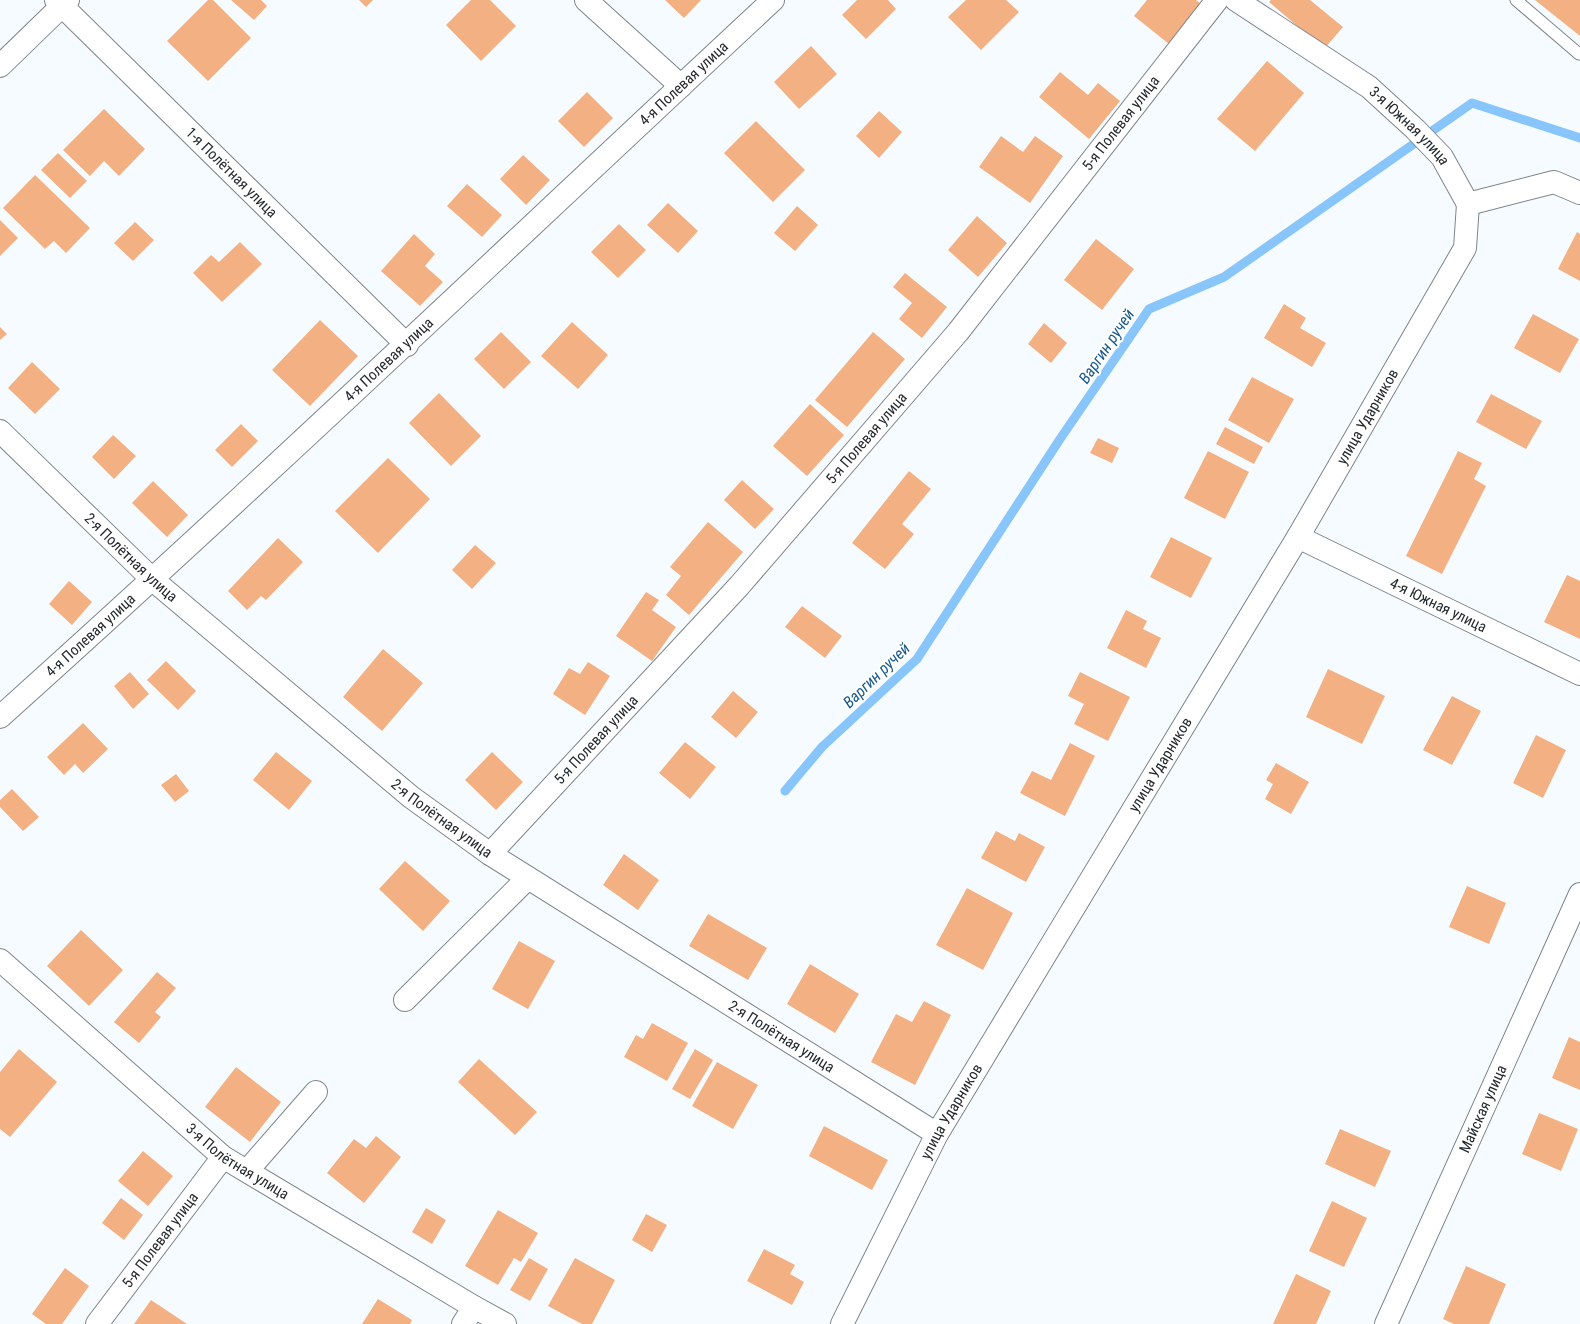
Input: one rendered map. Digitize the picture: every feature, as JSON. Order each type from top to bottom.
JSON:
[{"type":"street","points":[[586,0],[681,86]]},
{"type":"street","name":"4-я Полевая улица","points":[[0,716],[153,580],[407,345],[773,0]]},
{"type":"street","name":"5-я Полевая улица","points":[[490,854],[739,586],[958,332],[1217,0]]},
{"type":"street","name":"3-я Южная улица","points":[[1236,0],[1369,87],[1415,129],[1442,157],[1468,204]]},
{"type":"street","points":[[0,66],[62,2]]},
{"type":"street","name":"1-я Полётная улица","points":[[62,2],[407,345]]},
{"type":"street","points":[[1468,204],[1554,182],[1580,193]]},
{"type":"street","name":"улица Ударников","points":[[842,1324],[937,1134],[1298,537],[1465,248],[1468,204]]},
{"type":"street","name":"2-я Полётная улица","points":[[0,430],[153,580],[411,797],[490,854],[937,1134]]},
{"type":"street","name":"4-я Южная улица","points":[[1298,537],[1580,674]]},
{"type":"street","points":[[405,1000],[528,878]]},
{"type":"street","name":"Майская улица","points":[[1386,1324],[1580,894]]},
{"type":"street","name":"3-я Полётная улица","points":[[0,960],[223,1157],[469,1316],[505,1324]]},
{"type":"street","points":[[247,1171],[316,1092]]},
{"type":"street","name":"5-я Полевая улица","points":[[97,1324],[223,1157]]},
{"type":"lane","points":[[1516,0],[1579,54]]},
{"type":"building","points":[[208,0],[213,0],[251,38],[208,81],[167,41]]},
{"type":"building","points":[[231,0],[261,0],[267,6],[254,20]]},
{"type":"building","points":[[359,0],[373,0],[366,7]]},
{"type":"building","points":[[471,0],[490,0],[516,26],[481,61],[446,25]]},
{"type":"building","points":[[665,0],[701,0],[684,18]]},
{"type":"building","points":[[857,0],[888,0],[896,9],[866,39],[842,15]]},
{"type":"building","points":[[966,0],[1006,0],[1019,12],[981,50],[948,17]]},
{"type":"building","points":[[1147,0],[1196,0],[1201,4],[1169,44],[1134,16]]},
{"type":"building","points":[[1271,0],[1310,0],[1343,27],[1324,49],[1269,2]]},
{"type":"building","points":[[1535,0],[1580,0],[1580,36]]},
{"type":"building","points":[[811,46],[837,74],[799,109],[774,82]]},
{"type":"building","points":[[1267,61],[1304,93],[1255,151],[1217,119]]},
{"type":"building","points":[[1060,72],[1088,95],[1098,83],[1120,101],[1089,139],[1039,97]]},
{"type":"building","points":[[587,92],[613,118],[584,147],[558,121]]},
{"type":"building","points":[[104,109],[145,149],[119,176],[104,161],[90,176],[63,150]]},
{"type":"building","points":[[879,111],[902,132],[879,158],[856,136]]},
{"type":"building","points":[[756,121],[805,170],[773,202],[724,153]]},
{"type":"building","points":[[1001,136],[1023,152],[1035,136],[1063,156],[1030,203],[979,167]]},
{"type":"building","points":[[58,153],[87,181],[70,198],[41,170]]},
{"type":"building","points":[[523,155],[550,180],[526,205],[500,179]]},
{"type":"building","points":[[35,175],[90,228],[66,253],[54,241],[45,249],[3,208]]},
{"type":"building","points":[[467,184],[502,215],[482,237],[447,206]]},
{"type":"building","points":[[668,203],[698,231],[678,253],[647,225]]},
{"type":"building","points":[[797,206],[818,225],[795,251],[774,233]]},
{"type":"building","points":[[977,216],[1007,243],[978,277],[948,250]]},
{"type":"building","points":[[0,220],[18,238],[0,256]]},
{"type":"building","points":[[135,222],[154,240],[133,261],[114,243]]},
{"type":"building","points":[[619,224],[646,250],[618,278],[591,252]]},
{"type":"building","points":[[1577,232],[1580,234],[1580,281],[1558,269]]},
{"type":"building","points":[[414,234],[435,254],[425,266],[443,282],[420,306],[381,271]]},
{"type":"building","points":[[1096,239],[1134,269],[1102,310],[1064,280]]},
{"type":"building","points":[[240,242],[262,264],[222,302],[193,273],[211,255],[219,262]]},
{"type":"building","points":[[905,273],[947,307],[922,338],[899,319],[912,303],[893,287]]},
{"type":"building","points":[[1284,304],[1306,318],[1300,328],[1326,343],[1312,367],[1264,338]]},
{"type":"building","points":[[1533,314],[1579,339],[1560,373],[1514,348]]},
{"type":"building","points":[[320,320],[358,356],[310,406],[272,370]]},
{"type":"building","points":[[572,322],[608,355],[578,389],[541,356]]},
{"type":"building","points":[[1044,323],[1067,343],[1051,363],[1028,344]]},
{"type":"building","points":[[0,327],[7,334],[0,340]]},
{"type":"building","points":[[501,332],[531,362],[504,389],[474,359]]},
{"type":"building","points":[[873,332],[905,359],[847,427],[815,400]]},
{"type":"building","points":[[32,362],[60,389],[35,414],[8,388]]},
{"type":"building","points":[[1252,377],[1294,399],[1269,443],[1228,420]]},
{"type":"building","points":[[439,393],[481,436],[451,466],[409,423]]},
{"type":"building","points":[[1491,394],[1542,421],[1526,449],[1476,422]]},
{"type":"building","points":[[810,404],[844,435],[807,476],[773,446]]},
{"type":"building","points":[[241,424],[258,441],[232,467],[215,450]]},
{"type":"building","points":[[1225,427],[1263,447],[1254,464],[1216,444]]},
{"type":"building","points":[[113,435],[136,456],[114,479],[92,457]]},
{"type":"building","points":[[1098,438],[1119,448],[1112,463],[1090,453]]},
{"type":"building","points":[[1208,451],[1249,472],[1225,519],[1184,498]]},
{"type":"building","points":[[1458,451],[1482,463],[1474,479],[1486,486],[1442,574],[1406,556]]},
{"type":"building","points":[[388,458],[430,499],[378,553],[335,511]]},
{"type":"building","points":[[909,471],[931,489],[902,524],[914,534],[885,569],[852,543]]},
{"type":"building","points":[[742,480],[774,509],[755,529],[724,500]]},
{"type":"building","points":[[153,481],[188,515],[167,537],[132,503]]},
{"type":"building","points":[[708,522],[743,552],[689,615],[666,595],[681,576],[670,567]]},
{"type":"building","points":[[1171,537],[1212,558],[1191,598],[1150,577]]},
{"type":"building","points":[[278,538],[303,562],[266,600],[261,596],[247,610],[228,591]]},
{"type":"building","points":[[475,545],[496,563],[472,589],[452,570]]},
{"type":"building","points":[[1567,575],[1580,581],[1580,639],[1544,622]]},
{"type":"building","points":[[69,581],[92,602],[72,625],[49,604]]},
{"type":"building","points":[[646,592],[659,600],[652,610],[676,627],[652,661],[616,636]]},
{"type":"building","points":[[802,606],[842,636],[825,658],[785,627]]},
{"type":"building","points":[[1126,610],[1147,621],[1143,629],[1161,638],[1146,668],[1107,648]]},
{"type":"building","points":[[383,649],[423,683],[382,731],[343,697]]},
{"type":"building","points":[[166,661],[196,691],[178,710],[147,680]]},
{"type":"building","points":[[588,662],[610,676],[585,715],[553,694],[569,668],[580,674]]},
{"type":"building","points":[[1328,669],[1385,696],[1362,744],[1306,717]]},
{"type":"building","points":[[130,672],[149,694],[133,709],[114,686]]},
{"type":"building","points":[[1080,672],[1130,697],[1108,741],[1074,724],[1084,704],[1068,696]]},
{"type":"building","points":[[733,691],[758,712],[736,738],[711,717]]},
{"type":"building","points":[[1452,696],[1481,711],[1452,765],[1423,750]]},
{"type":"building","points":[[83,723],[108,749],[83,773],[75,764],[64,775],[47,757]]},
{"type":"building","points":[[1536,735],[1566,750],[1543,798],[1513,783]]},
{"type":"building","points":[[685,742],[716,767],[690,799],[659,773]]},
{"type":"building","points":[[1070,743],[1095,756],[1065,816],[1020,793],[1032,771],[1051,780]]},
{"type":"building","points":[[276,752],[312,781],[289,810],[253,780]]},
{"type":"building","points":[[492,752],[523,782],[496,810],[465,780]]},
{"type":"building","points":[[1276,763],[1309,782],[1291,814],[1265,799],[1273,784],[1266,780]]},
{"type":"building","points":[[176,774],[189,791],[175,802],[161,785]]},
{"type":"building","points":[[12,789],[39,817],[23,831],[0,807],[0,800]]},
{"type":"building","points":[[996,831],[1015,841],[1019,833],[1045,847],[1026,882],[981,858]]},
{"type":"building","points":[[624,854],[659,880],[638,910],[603,885]]},
{"type":"building","points":[[405,861],[450,901],[423,931],[379,889]]},
{"type":"building","points":[[1467,886],[1506,903],[1489,944],[1449,927]]},
{"type":"building","points":[[967,888],[1013,913],[983,970],[936,945]]},
{"type":"building","points":[[708,914],[767,948],[748,980],[689,946]]},
{"type":"building","points":[[81,930],[123,970],[89,1006],[47,966]]},
{"type":"building","points":[[519,941],[555,961],[528,1009],[492,989]]},
{"type":"building","points":[[810,964],[859,994],[835,1033],[787,1004]]},
{"type":"building","points":[[157,972],[176,988],[155,1012],[161,1017],[139,1043],[114,1022]]},
{"type":"building","points":[[924,1001],[951,1015],[915,1085],[871,1062],[896,1014],[912,1022]]},
{"type":"building","points":[[652,1023],[688,1043],[667,1081],[624,1057],[636,1035],[643,1039]]},
{"type":"building","points":[[1569,1037],[1580,1042],[1580,1090],[1552,1078]]},
{"type":"building","points":[[19,1049],[57,1082],[10,1137],[0,1129],[0,1072]]},
{"type":"building","points":[[695,1049],[713,1060],[690,1099],[672,1089]]},
{"type":"building","points":[[479,1059],[537,1112],[515,1135],[458,1082]]},
{"type":"building","points":[[717,1062],[758,1085],[733,1129],[692,1106]]},
{"type":"building","points":[[236,1067],[281,1102],[250,1142],[205,1107]]},
{"type":"building","points":[[1539,1113],[1578,1129],[1561,1171],[1522,1154]]},
{"type":"building","points":[[824,1126],[888,1160],[872,1190],[809,1156]]},
{"type":"building","points":[[1340,1129],[1391,1151],[1375,1187],[1325,1164]]},
{"type":"building","points":[[376,1136],[401,1157],[364,1203],[327,1173],[354,1139],[366,1148]]},
{"type":"building","points":[[143,1151],[173,1176],[148,1206],[118,1181]]},
{"type":"building","points":[[121,1198],[143,1215],[124,1240],[102,1223]]},
{"type":"building","points":[[1332,1201],[1367,1218],[1344,1267],[1309,1251]]},
{"type":"building","points":[[426,1208],[446,1220],[432,1244],[412,1232]]},
{"type":"building","points":[[498,1210],[538,1233],[521,1262],[514,1258],[498,1285],[465,1266]]},
{"type":"building","points":[[646,1214],[667,1225],[652,1252],[632,1240]]},
{"type":"building","points":[[764,1249],[795,1265],[790,1274],[804,1282],[792,1305],[747,1281]]},
{"type":"building","points":[[529,1258],[548,1269],[530,1301],[510,1290]]},
{"type":"building","points":[[575,1258],[615,1280],[592,1324],[582,1324],[548,1306]]},
{"type":"building","points":[[1466,1266],[1506,1284],[1489,1324],[1454,1324],[1443,1319]]},
{"type":"building","points":[[65,1268],[89,1286],[62,1324],[46,1324],[32,1314]]},
{"type":"building","points":[[1296,1274],[1331,1291],[1316,1324],[1273,1324]]},
{"type":"building","points":[[378,1299],[412,1320],[410,1324],[362,1324]]},
{"type":"building","points":[[151,1300],[187,1324],[134,1324]]},
{"type":"waterway","name":"Варгин ручей","points":[[785,791],[822,747],[917,659],[1060,439],[1149,309],[1224,277],[1472,103],[1580,138]]}]
